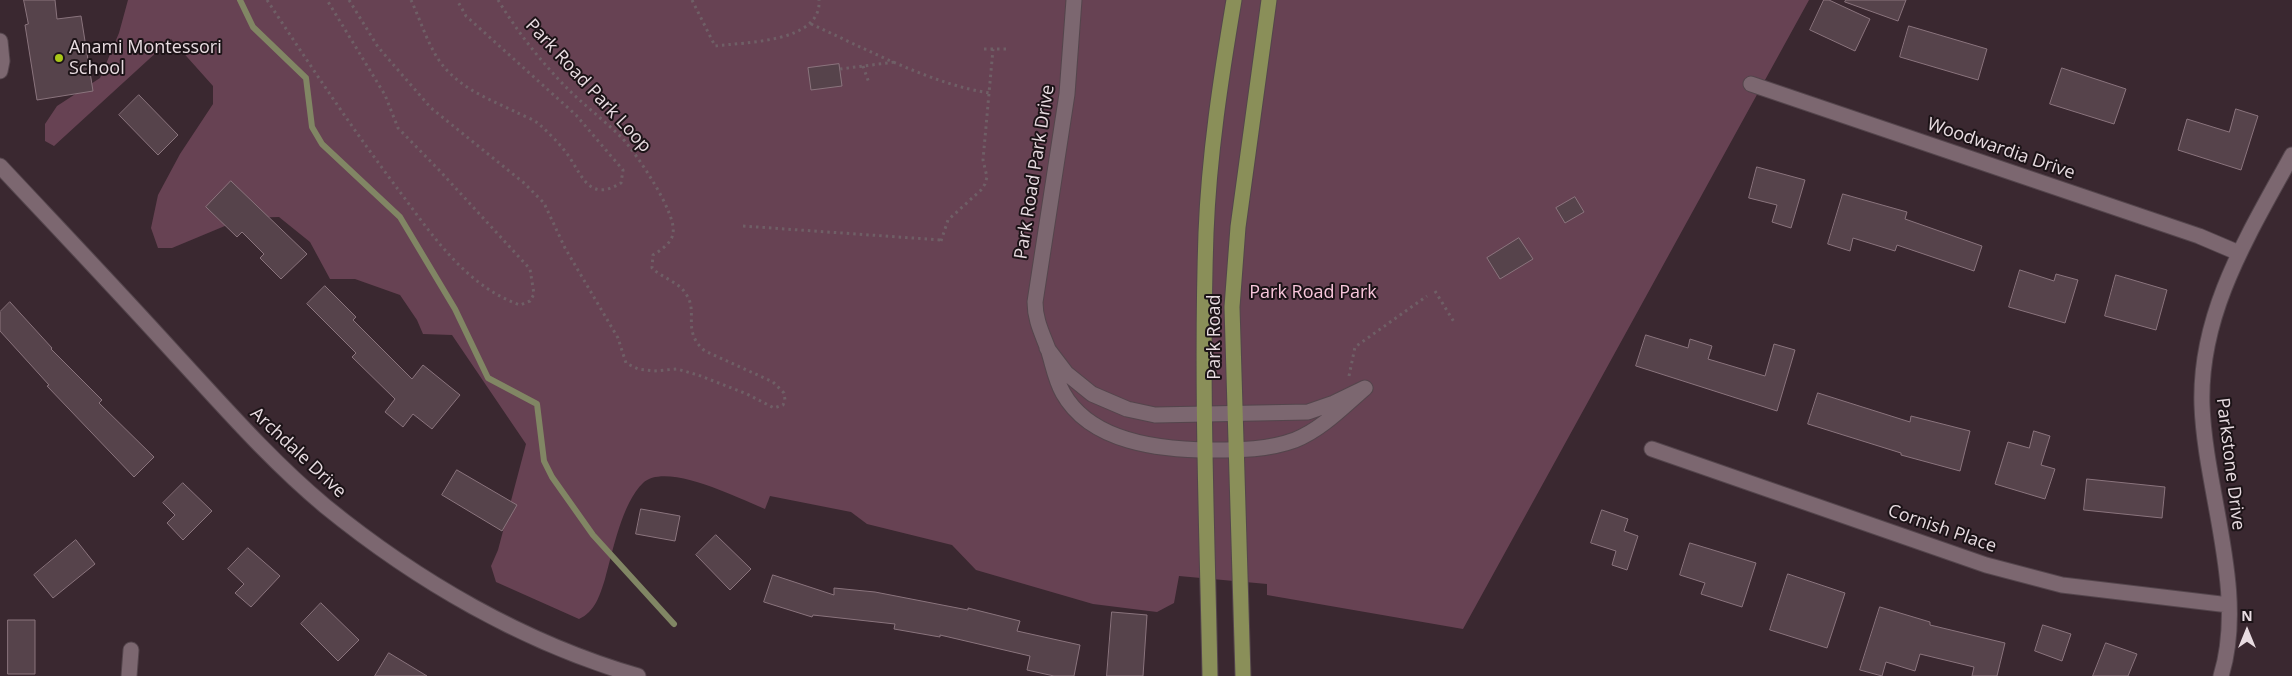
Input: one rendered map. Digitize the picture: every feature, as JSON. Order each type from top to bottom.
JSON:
[{"type":"main road","name":"Park Road","points":[[1210,676],[1204,415],[1206,232],[1220,85],[1234,0]]},
{"type":"main road","name":"Park Road","points":[[1243,676],[1232,308],[1238,227],[1269,0]]},
{"type":"street","name":"Park Road Park Drive","points":[[1048,348],[1066,372],[1084,388],[1102,399],[1143,413],[1204,415],[1308,412],[1334,403],[1365,388],[1306,435],[1269,447],[1236,450],[1169,448],[1142,443],[1109,432],[1093,423],[1069,402],[1056,379],[1048,348],[1036,319],[1035,302],[1067,94],[1074,0]]},
{"type":"street","points":[[0,41],[2,61],[0,71]]},
{"type":"street","name":"Woodwardia Drive","points":[[1751,84],[2189,233],[2239,253]]},
{"type":"street","name":"Parkstone Drive","points":[[2221,676],[2228,639],[2228,605],[2225,568],[2203,424],[2202,386],[2207,347],[2217,309],[2239,253],[2292,155]]},
{"type":"street","name":"Archdale Drive","points":[[0,166],[243,427],[325,506],[414,571],[502,622],[568,651],[638,676]]},
{"type":"street","name":"Cornish Place","points":[[1652,449],[1986,565],[2034,579],[2118,593],[2228,605]]},
{"type":"street","points":[[129,676],[131,650]]},
{"type":"path","points":[[267,0],[324,87],[442,248],[500,298],[520,306],[530,301],[534,294],[530,269],[440,170],[398,128],[385,95],[327,0]]},
{"type":"path","name":"Park Road Park Loop","points":[[349,0],[378,47],[431,108],[524,182],[544,203],[565,248],[618,338],[626,363],[638,369],[654,371],[677,369],[746,394],[774,408],[783,404],[785,400],[784,393],[773,382],[705,351],[696,344],[693,338],[688,296],[683,290],[652,268],[653,255],[670,241],[674,227],[672,219],[652,182],[622,138],[565,86],[539,59],[514,27],[498,0]]},
{"type":"path","name":"Park Road Park Loop","points":[[411,0],[444,67],[460,83],[537,122],[570,158],[578,174],[587,184],[598,190],[605,190],[621,183],[623,170],[576,115],[466,16],[457,0]]},
{"type":"path","points":[[692,0],[715,46],[783,37],[798,32],[811,24],[817,14],[819,0]]},
{"type":"path","points":[[811,24],[896,62],[970,90],[990,93]]},
{"type":"path","points":[[984,49],[1009,49]]},
{"type":"path","points":[[744,226],[941,240],[948,220],[981,190],[986,177],[983,160],[994,49]]},
{"type":"path","points":[[840,69],[896,62]]},
{"type":"path","points":[[863,66],[869,83]]},
{"type":"path","points":[[1435,292],[1454,322]]},
{"type":"path","points":[[1346,380],[1350,374],[1354,347],[1427,296]]},
{"type":"green space","name":"Park Road Park","points":[[128,0],[1809,0],[1463,629],[1267,595],[1267,584],[1179,576],[1174,603],[1157,612],[1093,604],[976,570],[952,545],[867,524],[851,512],[770,496],[765,509],[703,484],[668,476],[654,477],[643,483],[629,502],[619,528],[599,597],[585,616],[579,619],[496,582],[491,566],[498,550],[526,444],[452,335],[423,334],[417,320],[400,295],[355,279],[330,279],[310,242],[279,217],[244,218],[172,248],[158,248],[151,228],[158,195],[180,154],[213,104],[213,86],[171,39],[54,146],[45,141],[45,124],[57,106],[100,78],[119,33]]},
{"type":"building","name":"Anami Montessori School","points":[[24,0],[55,0],[57,19],[81,16],[93,91],[37,100],[25,25],[28,24]]},
{"type":"building","points":[[1824,0],[1829,0],[1870,19],[1855,51],[1810,30]]},
{"type":"building","points":[[1846,0],[1906,0],[1898,21],[1845,2]]},
{"type":"building","points":[[1909,26],[1987,49],[1978,80],[1900,57]]},
{"type":"building","points":[[839,64],[842,86],[811,90],[808,68]]},
{"type":"building","points":[[2062,68],[2126,89],[2114,124],[2050,104]]},
{"type":"building","points":[[139,95],[178,135],[158,155],[119,115]]},
{"type":"building","points":[[2236,109],[2258,116],[2241,170],[2178,150],[2187,119],[2229,132]]},
{"type":"building","points":[[1757,167],[1805,180],[1791,228],[1772,222],[1777,205],[1749,198]]},
{"type":"building","points":[[231,181],[307,254],[281,279],[260,258],[264,254],[242,232],[237,237],[206,207]]},
{"type":"building","points":[[1843,194],[1907,212],[1905,219],[1982,246],[1974,271],[1897,245],[1895,251],[1853,238],[1850,251],[1828,244]]},
{"type":"building","points":[[1575,197],[1584,212],[1565,223],[1556,208]]},
{"type":"building","points":[[1519,238],[1533,259],[1500,279],[1487,258]]},
{"type":"building","points":[[2020,270],[2054,281],[2056,274],[2078,280],[2065,323],[2009,307]]},
{"type":"building","points":[[2116,275],[2167,290],[2156,330],[2105,316]]},
{"type":"building","points":[[325,286],[356,317],[353,320],[412,379],[423,365],[460,395],[432,429],[413,414],[403,427],[385,412],[395,399],[352,357],[356,353],[307,304]]},
{"type":"building","points":[[10,302],[51,349],[102,400],[99,403],[154,457],[134,477],[47,386],[49,385],[0,331],[0,312]]},
{"type":"building","points":[[1646,335],[1688,348],[1690,339],[1712,346],[1708,359],[1765,376],[1774,344],[1795,350],[1777,411],[1636,366]]},
{"type":"building","points":[[1818,393],[1910,422],[1911,416],[1970,431],[1960,471],[1901,455],[1901,453],[1808,424]]},
{"type":"building","points":[[2034,431],[2050,436],[2041,465],[2055,469],[2045,499],[1995,484],[2008,442],[2029,448]]},
{"type":"building","points":[[457,470],[517,505],[502,531],[442,495]]},
{"type":"building","points":[[2087,479],[2165,487],[2162,518],[2084,510]]},
{"type":"building","points":[[183,483],[212,511],[183,540],[167,523],[175,515],[163,503]]},
{"type":"building","points":[[641,509],[680,516],[675,541],[636,534]]},
{"type":"building","points":[[1602,510],[1628,519],[1624,531],[1638,536],[1627,570],[1612,565],[1616,551],[1591,543]]},
{"type":"building","points":[[716,535],[751,569],[730,590],[696,555]]},
{"type":"building","points":[[76,540],[95,564],[53,598],[34,575]]},
{"type":"building","points":[[1690,543],[1756,563],[1742,607],[1701,594],[1705,583],[1680,575]]},
{"type":"building","points":[[248,548],[280,576],[251,607],[235,593],[244,584],[228,569]]},
{"type":"building","points":[[1788,574],[1845,593],[1827,648],[1770,630]]},
{"type":"building","points":[[773,575],[834,595],[834,588],[875,592],[968,610],[968,608],[1020,621],[1017,631],[1080,645],[1074,676],[1054,676],[1027,670],[1030,656],[940,635],[940,637],[894,629],[895,624],[813,615],[812,617],[764,602]]},
{"type":"building","points":[[321,603],[359,640],[338,661],[301,624]]},
{"type":"building","points":[[1880,607],[1930,622],[1930,625],[2005,643],[1997,676],[1972,676],[1974,667],[1920,654],[1915,671],[1886,662],[1882,676],[1860,670]]},
{"type":"building","points":[[1112,612],[1147,615],[1143,676],[1107,676]]},
{"type":"building","points":[[8,620],[35,620],[35,674],[8,674]]},
{"type":"building","points":[[2043,625],[2071,634],[2062,661],[2035,651]]},
{"type":"building","points":[[2106,643],[2137,654],[2128,676],[2093,676]]},
{"type":"building","points":[[389,653],[427,676],[375,676]]},
{"type":"waterway","points":[[240,0],[253,27],[306,78],[312,127],[322,144],[400,217],[455,309],[488,378],[537,404],[544,461],[552,477],[593,535],[674,624]]},
{"type":"place","name":"Anami Montessori School","points":[[59,58]]}]
